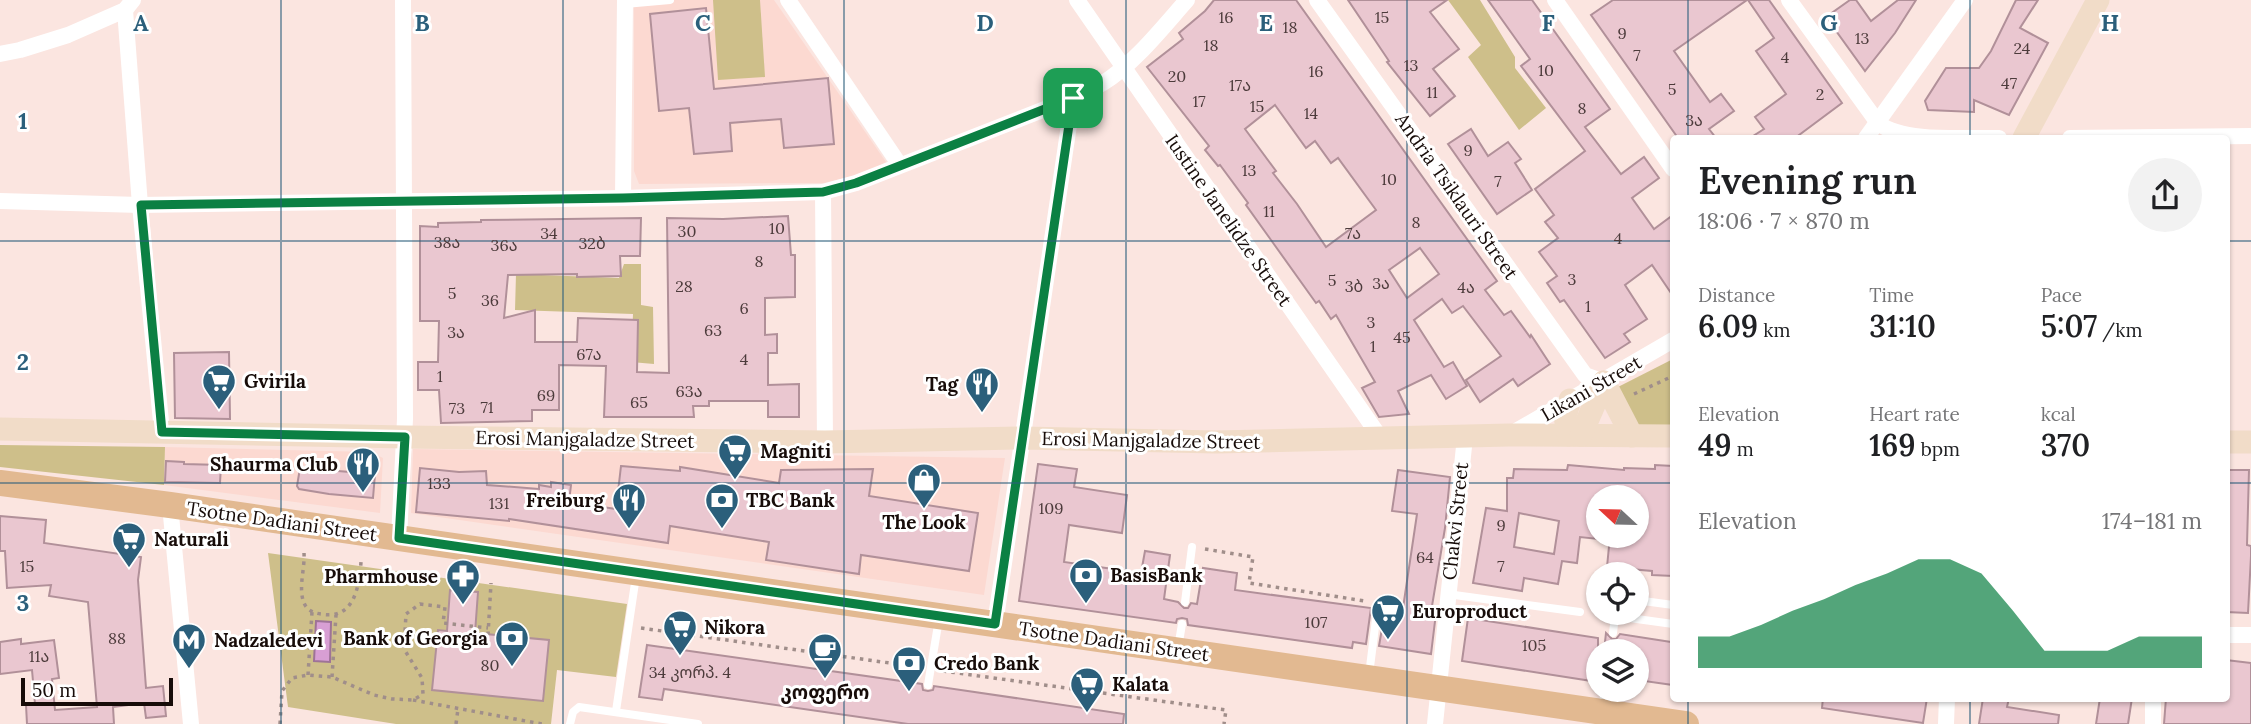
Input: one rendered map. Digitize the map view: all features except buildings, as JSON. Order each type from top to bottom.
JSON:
[{"type":"main road","name":"Tsotne Dadiani Street","points":[[0,483],[170,505],[1438,688],[1586,700]]},
{"type":"main road","name":"Tsotne Dadiani Street","points":[[1607,702],[1686,724]]},
{"type":"street","points":[[399,538],[405,437],[403,0]]},
{"type":"street","points":[[788,0],[898,164]]},
{"type":"street","name":"Iustine Janelidze Street","points":[[1077,0],[1382,440]]},
{"type":"street","points":[[0,201],[141,205],[623,198],[823,192],[856,183],[898,164],[1073,98],[1105,82],[1123,67],[1187,0]]},
{"type":"street","name":"Andria Tsiklauri Street","points":[[1317,0],[1584,375],[1604,382]]},
{"type":"street","points":[[1555,0],[1670,165]]},
{"type":"street","points":[[1789,0],[1878,123],[1900,135]]},
{"type":"street","points":[[1868,135],[1965,0]]},
{"type":"street","points":[[2026,135],[2098,0]]},
{"type":"street","points":[[623,198],[625,2]]},
{"type":"street","points":[[0,54],[68,35],[129,5],[141,205],[162,432]]},
{"type":"street","points":[[995,624],[1073,98]]},
{"type":"street","points":[[2230,136],[2251,136]]},
{"type":"street","points":[[823,192],[825,442]]},
{"type":"street","name":"Likani Street","points":[[1509,435],[1670,342]]},
{"type":"street","points":[[1574,435],[1604,382]]},
{"type":"street","points":[[1604,382],[1632,436]]},
{"type":"street","points":[[1570,400],[1565,416],[1574,435]]},
{"type":"street","name":"Erosi Manjgaladze Street","points":[[0,429],[825,442],[1023,438],[1216,442],[1509,435],[1670,436]]},
{"type":"street","name":"Chakvi Street","points":[[1435,724],[1465,437]]},
{"type":"street","points":[[2230,442],[2251,442]]},
{"type":"street","points":[[170,505],[191,724]]},
{"type":"street","points":[[2230,635],[2251,635]]},
{"type":"street","points":[[1946,724],[1947,702]]},
{"type":"street","points":[[2153,702],[2153,724]]},
{"type":"lane","points":[[625,2],[670,0]]},
{"type":"lane","points":[[1185,603],[1192,547]]},
{"type":"lane","points":[[616,711],[637,573]]},
{"type":"lane","points":[[1447,594],[1580,612]]},
{"type":"lane","points":[[1649,602],[1670,605]]},
{"type":"lane","points":[[1369,678],[1378,603]]},
{"type":"lane","points":[[928,685],[939,616]]},
{"type":"lane","points":[[1649,620],[1670,624]]},
{"type":"lane","points":[[1178,651],[1182,624]]},
{"type":"lane","points":[[1613,633],[1614,625]]},
{"type":"lane","points":[[569,724],[573,712],[579,707],[698,724]]},
{"type":"path","points":[[1632,395],[1670,377]]},
{"type":"path","points":[[1192,547],[1253,557],[1249,583],[1378,603]]},
{"type":"path","points":[[304,553],[302,592],[304,604],[312,612],[336,615],[347,610],[354,601],[361,562]]},
{"type":"path","points":[[488,635],[491,583]]},
{"type":"path","points":[[413,700],[423,694],[422,678],[404,649],[406,614],[420,604],[445,607],[443,623],[488,628]]},
{"type":"path","points":[[308,675],[312,612]]},
{"type":"path","points":[[332,677],[336,615]]},
{"type":"path","points":[[280,724],[282,691],[292,678],[308,675],[332,677],[374,695],[392,699],[413,700],[542,724]]},
{"type":"path","points":[[456,724],[458,709]]},
{"type":"shaded area","points":[[634,0],[774,0],[886,162],[866,173],[824,183],[639,184],[634,171]]},
{"type":"shaded area","points":[[713,0],[760,0],[765,77],[718,80]]},
{"type":"shaded area","points":[[1448,0],[1480,0],[1515,57],[1515,68],[1546,108],[1519,130],[1468,57],[1481,45]]},
{"type":"shaded area","points":[[624,264],[641,264],[641,305],[653,307],[654,364],[631,362],[633,314],[515,310],[516,274],[619,278]]},
{"type":"shaded area","points":[[1670,361],[1670,429],[1638,429],[1616,388]]},
{"type":"shaded area","points":[[0,445],[165,447],[164,485],[0,467]]},
{"type":"shaded area","points":[[165,447],[371,452],[383,458],[380,513],[164,485]]},
{"type":"shaded area","points":[[413,449],[1005,458],[984,595],[411,513]]},
{"type":"shaded area","points":[[268,553],[627,604],[616,677],[557,670],[551,724],[396,724],[288,707]]},
{"type":"shaded area","points":[[316,621],[331,622],[330,662],[314,661]]},
{"type":"place","name":"Gvirila","points":[[219,411]]},
{"type":"place","name":"Tag","points":[[982,414]]},
{"type":"place","name":"Magniti","points":[[735,481]]},
{"type":"place","name":"Shaurma Club","points":[[363,494]]},
{"type":"place","name":"The Look","points":[[924,510]]},
{"type":"place","name":"Freiburg","points":[[629,530]]},
{"type":"place","name":"TBC Bank","points":[[722,530]]},
{"type":"place","name":"Naturali","points":[[129,569]]},
{"type":"place","name":"BasisBank","points":[[1086,605]]},
{"type":"place","name":"Pharmhouse","points":[[463,606]]},
{"type":"place","name":"Europroduct","points":[[1388,641]]},
{"type":"place","name":"Nikora","points":[[680,657]]},
{"type":"place","name":"Bank of Georgia","points":[[512,668]]},
{"type":"place","name":"Nadzaledevi","points":[[189,670]]},
{"type":"place","name":"კოფერო","points":[[825,680]]},
{"type":"place","name":"Credo Bank","points":[[909,693]]},
{"type":"place","name":"Kalata","points":[[1087,714]]},
{"type":"route","points":[[1073,98],[995,624],[399,538],[405,437],[162,432],[141,205],[623,198],[823,192],[856,183],[898,164],[1073,98]]}]
